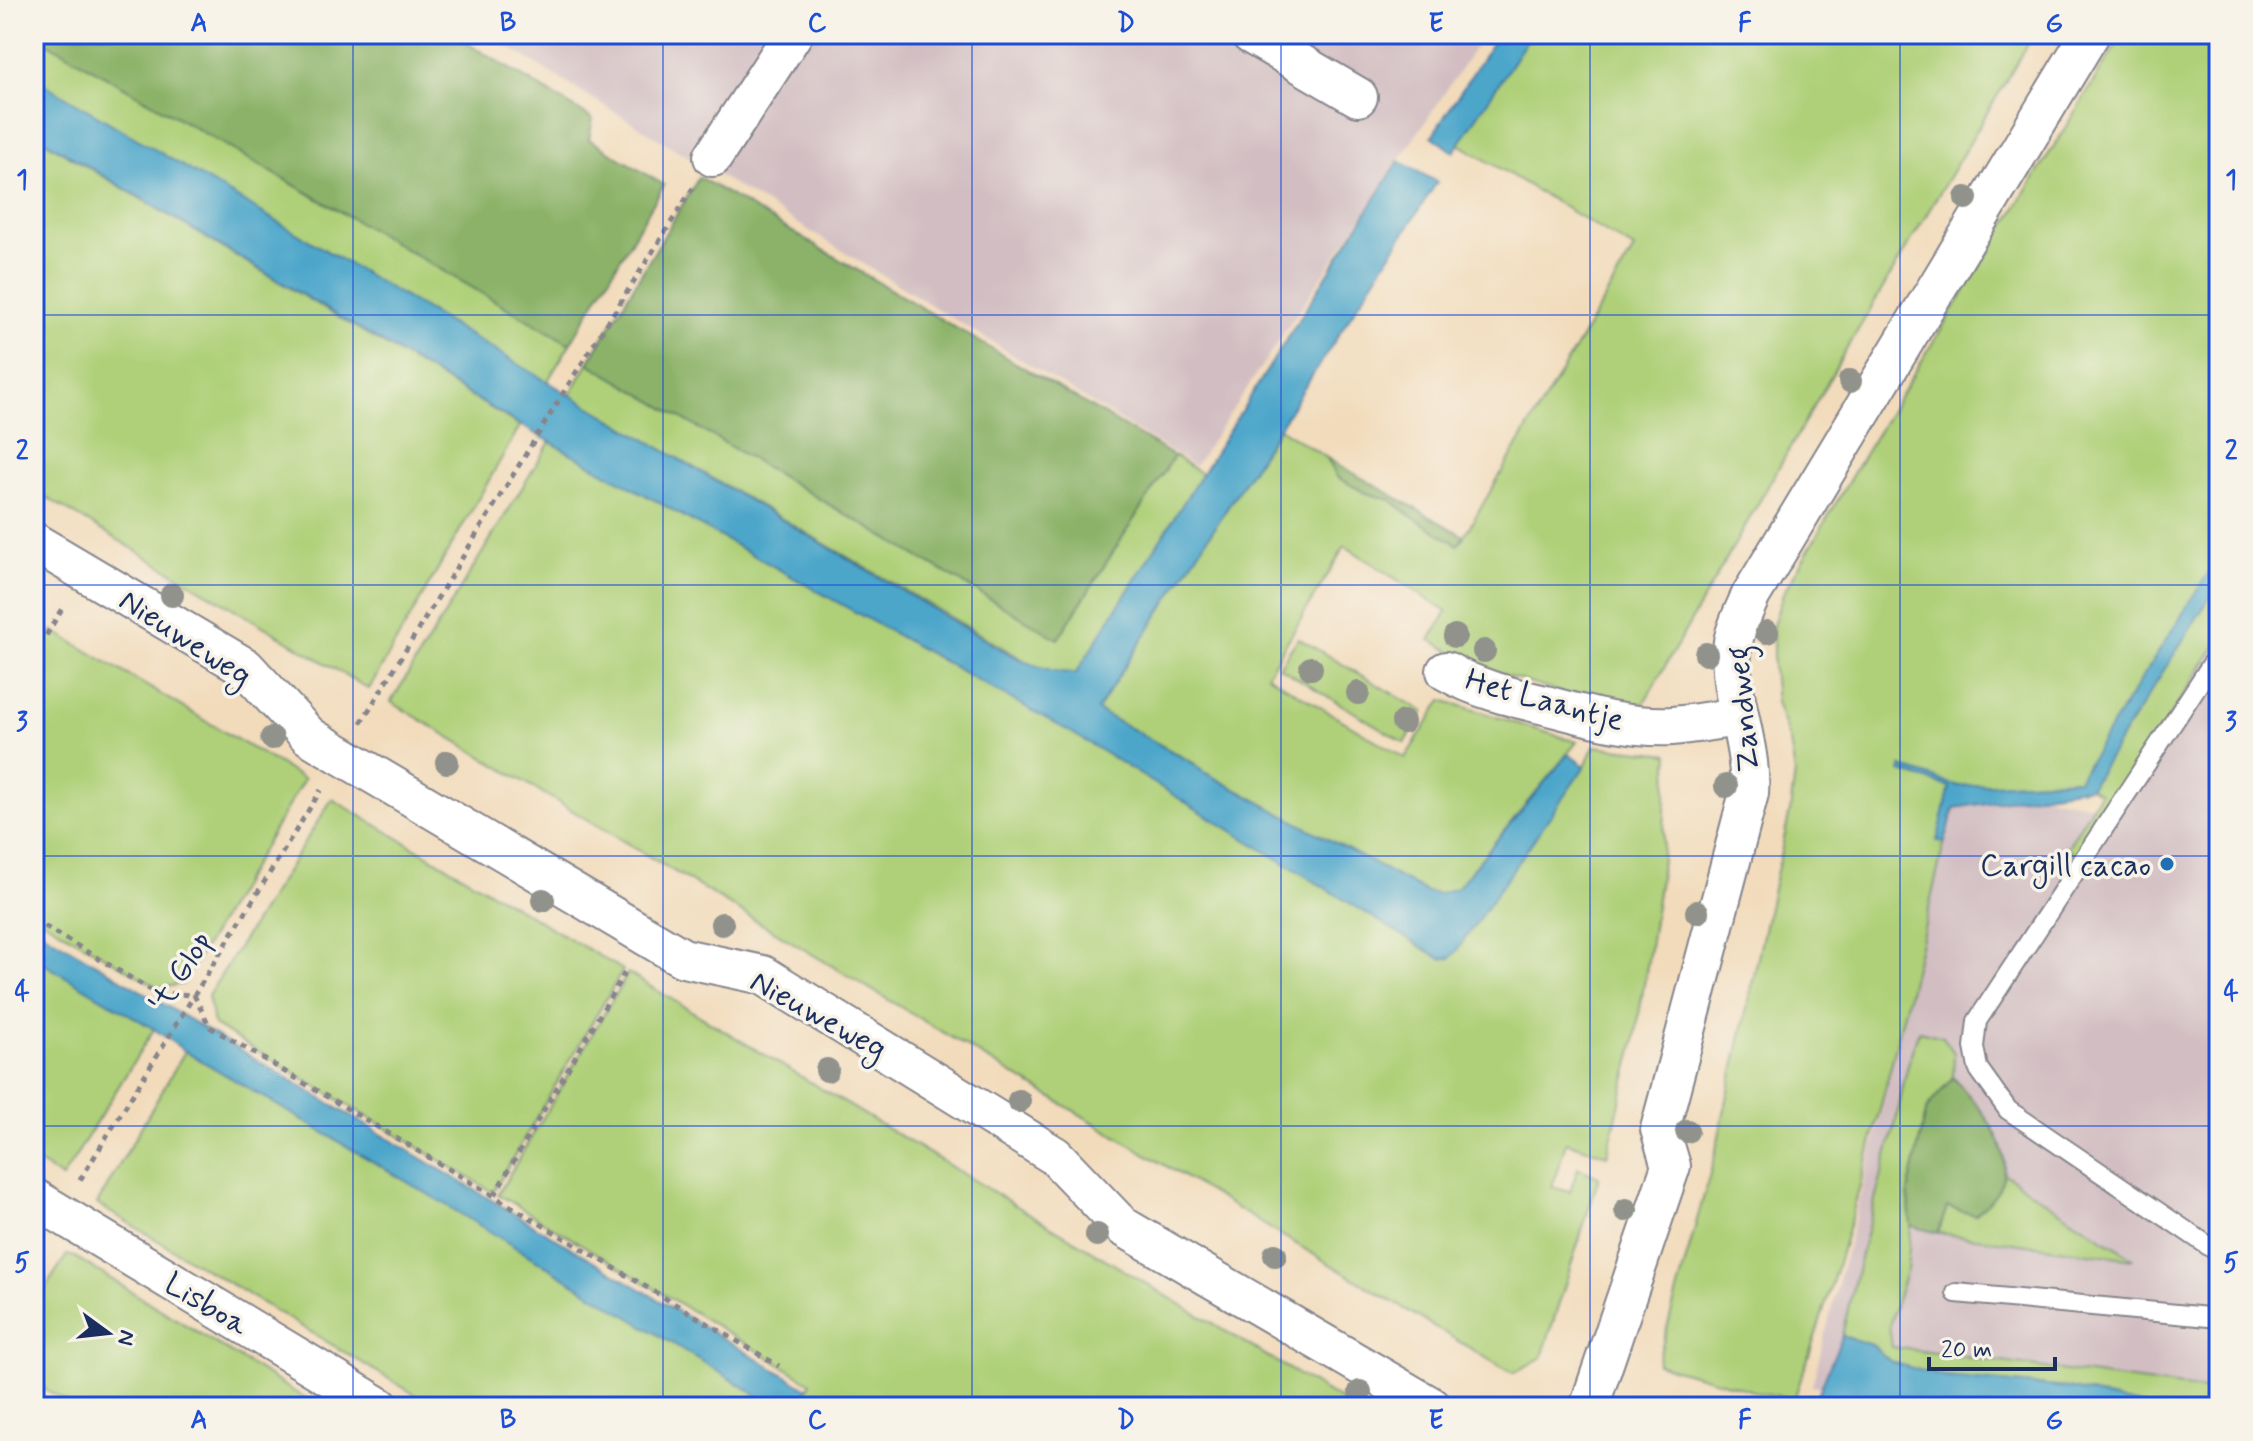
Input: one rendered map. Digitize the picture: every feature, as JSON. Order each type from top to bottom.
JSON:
[{"type":"street","points":[[713,157],[793,34]]},
{"type":"street","points":[[1250,34],[1358,97]]},
{"type":"street","name":"Zandweg","points":[[1589,1407],[1671,1166],[1660,1129],[1749,793],[1749,765],[1739,717],[1732,646],[1736,628],[1751,595],[2090,34]]},
{"type":"street","name":"Nieuweweg","points":[[34,542],[245,667],[309,736],[683,958],[763,975],[1055,1156],[1122,1226],[1432,1407]]},
{"type":"street","name":"Het Laantje","points":[[1446,671],[1466,683],[1604,721],[1672,726],[1739,717]]},
{"type":"street","name":"Lisboa","points":[[44,1211],[380,1407]]},
{"type":"lane","points":[[2219,653],[1977,1021],[1974,1047],[1978,1068],[2008,1110],[2219,1253]]},
{"type":"lane","points":[[1956,1293],[2219,1318]]},
{"type":"path","name":"'t Glop","points":[[44,1211],[159,1051],[570,382],[713,157]]},
{"type":"path","points":[[34,656],[85,572]]},
{"type":"path","points":[[34,920],[156,993],[194,995],[210,1027],[779,1366]]},
{"type":"path","points":[[494,1195],[646,936]]},
{"type":"path","points":[[34,1386],[69,1407]]},
{"type":"shaded area","points":[[487,34],[1484,34],[1195,466]]},
{"type":"shaded area","points":[[2219,637],[2219,1407],[1951,1407],[1812,1386],[1878,1126],[1957,778],[2110,809]]},
{"type":"green space","points":[[452,34],[593,119],[589,139],[664,185],[570,344],[34,35]]},
{"type":"green space","points":[[1531,34],[2034,34],[1846,350],[1641,708],[1587,699],[1532,684],[1480,665],[1430,640],[1447,612],[1345,546],[1267,675],[1405,758],[1442,700],[1577,742],[1457,888],[1438,894],[1426,892],[1202,771],[1194,763],[1097,710],[1279,428],[1327,458],[1337,477],[1364,492],[1391,500],[1458,545],[1464,536],[1634,249],[1459,144]]},
{"type":"green space","points":[[2123,34],[2219,34],[2219,559],[2078,779],[1958,786],[1864,1171],[1843,1248],[1794,1399],[1657,1364],[1714,1159],[1790,811],[1795,773],[1790,742],[1776,702],[1773,667],[1773,625],[1783,594],[1865,453]]},
{"type":"green space","points":[[34,35],[570,344],[547,382],[34,78]]},
{"type":"green space","points":[[34,135],[520,426],[369,689],[34,490]]},
{"type":"green space","points":[[699,177],[1174,456],[1058,639],[588,363]]},
{"type":"green space","points":[[588,363],[1058,638],[1174,456],[1202,474],[1076,674],[1059,673],[1031,664],[570,395]]},
{"type":"green space","points":[[550,442],[1074,734],[1441,959],[1585,766],[1594,746],[1669,754],[1661,871],[1634,1045],[1607,1155],[1566,1142],[1552,1187],[1570,1192],[1578,1168],[1599,1177],[1542,1357],[1514,1373],[1500,1366],[391,702]]},
{"type":"green space","points":[[1327,458],[1464,536],[1458,545],[1391,500],[1364,492],[1337,477]]},
{"type":"green space","points":[[2219,583],[2219,640],[2078,858],[2067,848],[2100,793],[2090,787]]},
{"type":"green space","points":[[52,630],[304,779],[183,984],[159,988],[34,915],[34,660]]},
{"type":"green space","points":[[1298,638],[1424,712],[1405,743],[1279,667]]},
{"type":"green space","points":[[332,799],[623,970],[493,1192],[214,1025],[208,996]]},
{"type":"green space","points":[[34,958],[154,1029],[62,1178],[34,1160]]},
{"type":"green space","points":[[628,973],[1352,1407],[796,1407],[811,1383],[498,1194]]},
{"type":"green space","points":[[1919,1031],[1943,1037],[1954,1053],[1953,1077],[1927,1108],[1908,1192],[1911,1226],[1907,1269],[1889,1326],[1892,1347],[2219,1392],[2219,1407],[2147,1407],[2069,1388],[1944,1377],[1890,1362],[1872,1345],[1842,1336]]},
{"type":"green space","points":[[185,1051],[448,1206],[764,1399],[761,1407],[436,1407],[97,1204]]},
{"type":"green space","points":[[1953,1077],[1994,1130],[2004,1160],[2003,1176],[1995,1195],[1975,1215],[1947,1207],[1938,1233],[1911,1226],[1908,1192],[1927,1108]]},
{"type":"green space","points":[[2004,1174],[2134,1259],[1938,1233],[1947,1207],[1996,1194]]},
{"type":"green space","points":[[67,1255],[75,1257],[319,1407],[75,1407],[34,1382],[34,1305]]},
{"type":"water","points":[[1498,34],[1531,34],[1454,152],[1432,136]]},
{"type":"water","points":[[34,78],[997,647],[1028,663],[1076,673],[1399,161],[1437,182],[1097,710],[1202,771],[1426,892],[1438,894],[1457,888],[1568,754],[1585,766],[1458,949],[1451,958],[1441,959],[1074,734],[520,425],[34,134]]},
{"type":"water","points":[[2219,556],[2219,583],[2090,787],[1954,808],[1945,842],[1937,841],[1950,787],[1901,772],[1901,767],[1958,786],[2078,779]]},
{"type":"water","points":[[34,927],[808,1389],[796,1407],[761,1407],[763,1399],[34,958]]},
{"type":"water","points":[[1842,1336],[1872,1345],[1891,1362],[1944,1377],[2069,1388],[2147,1407],[1824,1407],[1814,1404]]},
{"type":"place","name":"Cargill cacao","points":[[2167,864]]}]
